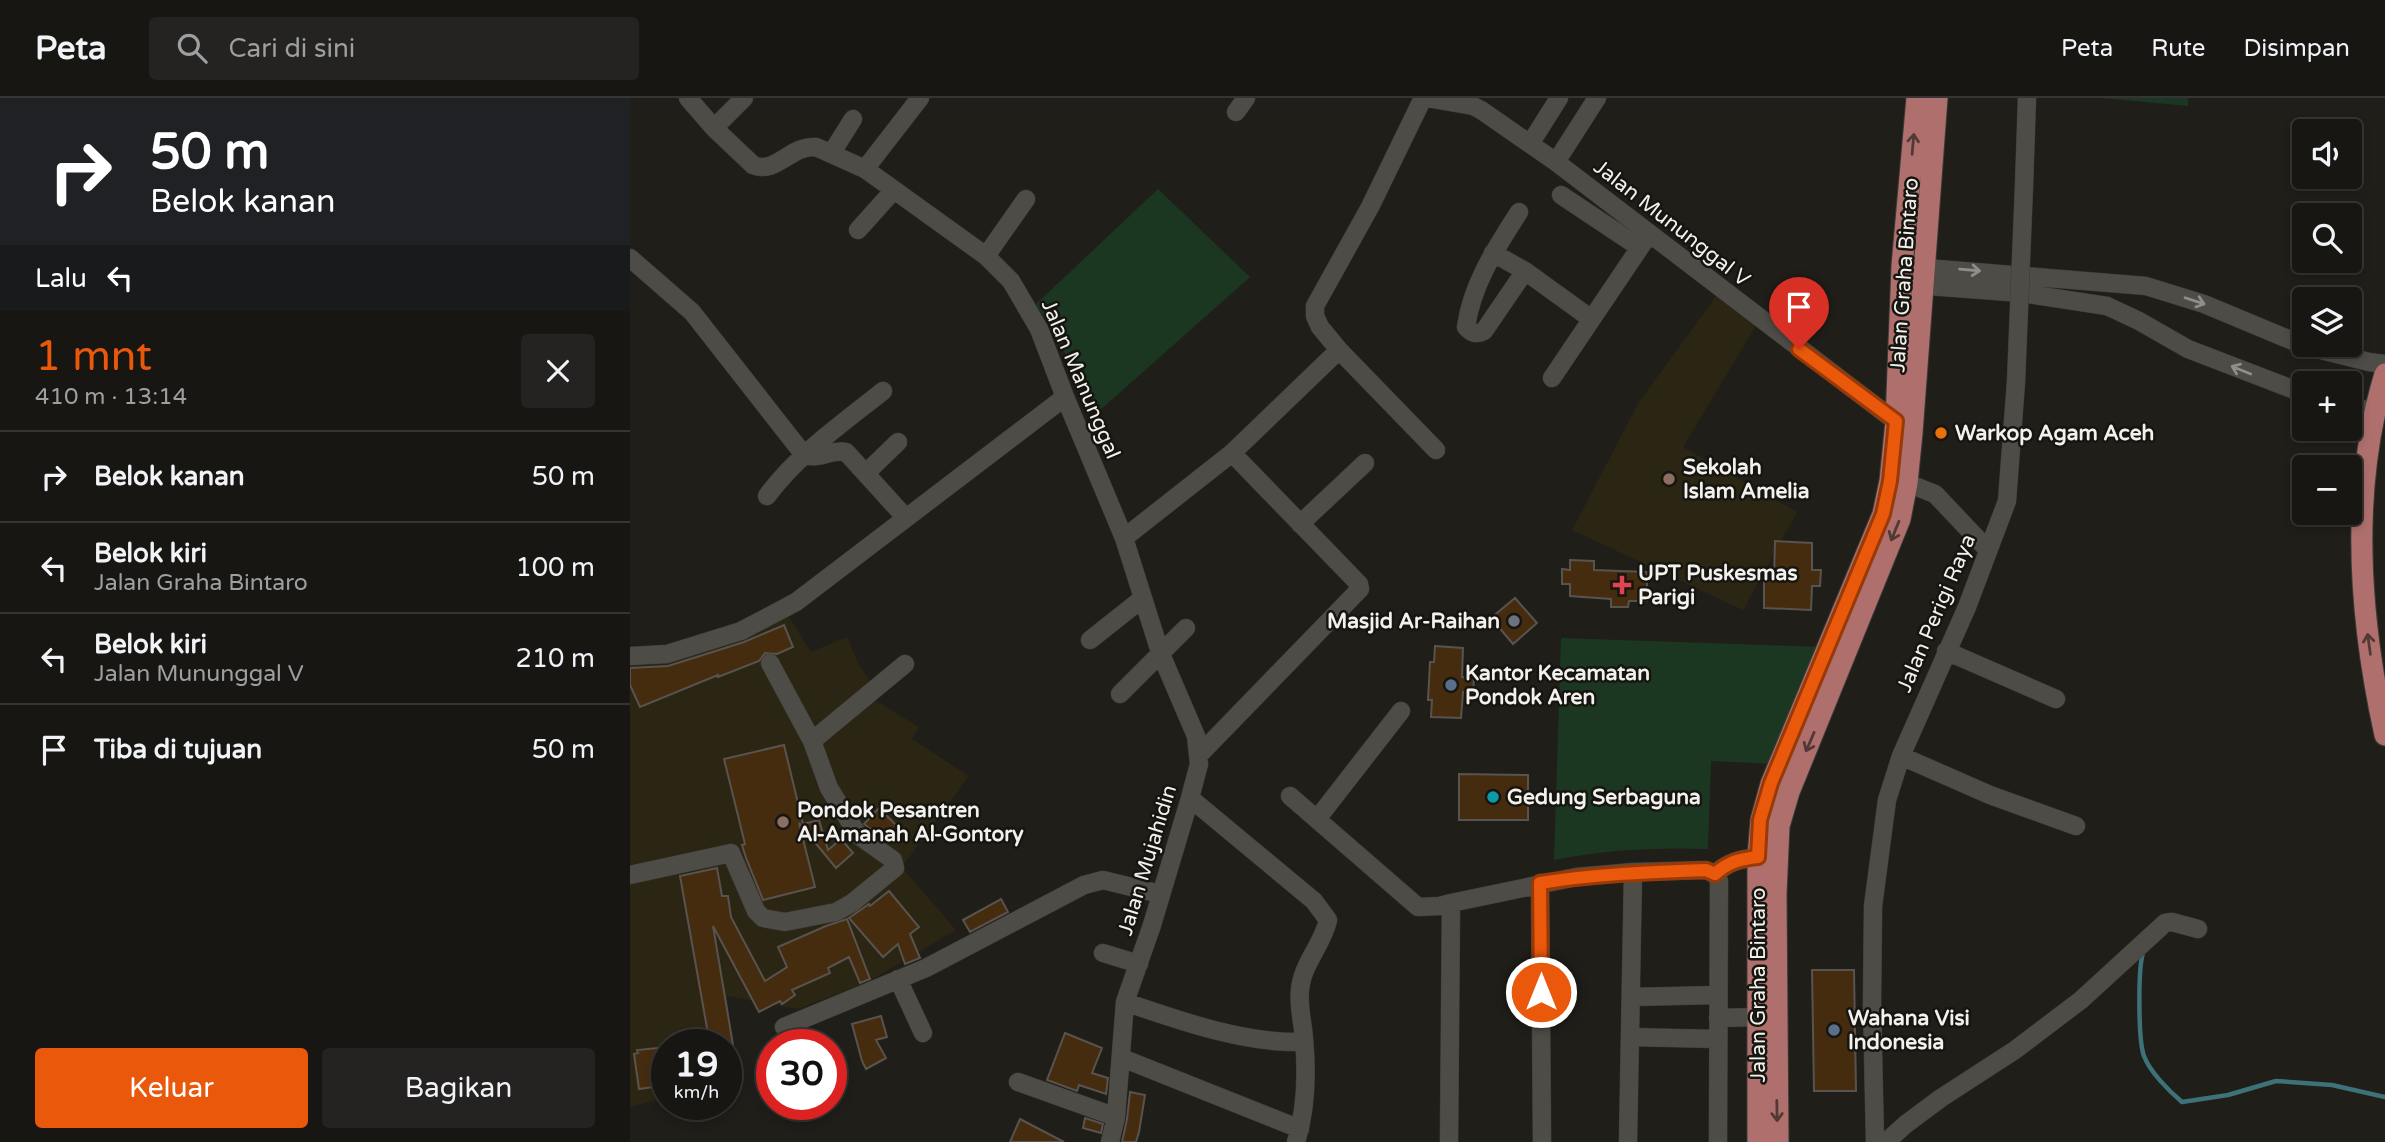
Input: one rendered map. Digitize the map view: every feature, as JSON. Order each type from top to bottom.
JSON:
[{"type":"main road","name":"Jalan Graha Bintaro","points":[[1904,427],[1902,275],[1917,98]]},
{"type":"main road","name":"Jalan Graha Bintaro","points":[[1758,1142],[1779,825],[1883,514],[1898,482],[1924,275],[1937,98]]},
{"type":"main road","points":[[2385,374],[2374,412],[2362,502],[2365,614],[2375,689],[2385,735]]},
{"type":"main road","name":"Jalan Graha Bintaro","points":[[1778,1142],[1767,1016],[1758,857],[1760,820],[1771,783],[1805,701],[1840,645]]},
{"type":"street","name":"Jalan Manunggal","points":[[688,98],[713,128],[753,165],[761,169],[768,168],[797,149],[816,147],[865,169],[986,256],[1011,281],[1039,329],[1124,538],[1143,598]]},
{"type":"street","points":[[713,128],[744,98]]},
{"type":"street","points":[[865,169],[920,98]]},
{"type":"street","points":[[1425,98],[1370,207],[1315,306],[1315,316],[1320,327],[1339,350],[1436,450]]},
{"type":"street","name":"Jalan Mununggal V","points":[[1425,98],[1473,106],[1530,144],[1556,163],[1644,240],[1904,427]]},
{"type":"street","points":[[1530,144],[1559,98]]},
{"type":"street","points":[[1556,163],[1597,98]]},
{"type":"street","name":"Jalan Perigi Raya","points":[[1875,1142],[1873,906],[1886,800],[1901,756],[1967,607],[2007,501],[2016,382],[2027,98]]},
{"type":"street","points":[[831,155],[852,119]]},
{"type":"street","points":[[858,230],[893,191]]},
{"type":"street","points":[[1552,377],[1644,240],[1561,195]]},
{"type":"street","points":[[986,256],[1026,199]]},
{"type":"street","points":[[1519,212],[1480,279],[1467,319],[1466,327],[1469,331],[1484,331],[1525,271]]},
{"type":"street","points":[[1493,253],[1525,271],[1590,318]]},
{"type":"street","points":[[630,258],[692,313],[804,455],[816,458],[841,451],[850,455],[906,518]]},
{"type":"street","points":[[1902,275],[2146,286],[2204,304],[2305,346],[2370,362],[2385,363]]},
{"type":"street","points":[[1924,275],[2107,306],[2188,349],[2292,389]]},
{"type":"street","points":[[1124,538],[1232,453],[1339,350]]},
{"type":"street","points":[[766,496],[781,476],[804,455],[883,391]]},
{"type":"street","points":[[630,656],[667,654],[741,631],[796,602],[1065,397]]},
{"type":"street","points":[[2362,409],[2374,412]]},
{"type":"street","points":[[866,473],[898,442]]},
{"type":"street","points":[[1199,755],[1360,589],[1359,584],[1232,453]]},
{"type":"street","points":[[1300,524],[1365,463]]},
{"type":"street","points":[[1898,482],[1935,494],[1988,550]]},
{"type":"street","points":[[1090,640],[1143,598]]},
{"type":"street","name":"Jalan Mujahidin","points":[[1110,1142],[1116,1117],[1125,1002],[1190,798],[1199,755],[1196,736],[1160,652],[1143,598]]},
{"type":"street","points":[[1120,694],[1186,628]]},
{"type":"street","points":[[1946,651],[2056,699]]},
{"type":"street","points":[[630,875],[731,853],[756,911],[763,918],[785,922],[836,912],[852,903],[895,868],[893,860],[858,835],[829,788],[811,741],[770,663]]},
{"type":"street","points":[[811,741],[905,664]]},
{"type":"street","points":[[1317,819],[1401,711]]},
{"type":"street","points":[[1901,756],[1990,795],[2076,826]]},
{"type":"street","points":[[1290,796],[1418,907],[1440,906],[1576,877],[1706,870],[1715,874],[1719,881],[1718,1142]]},
{"type":"street","points":[[1122,1058],[1298,1136],[1305,1084],[1299,993],[1301,981],[1328,923],[1326,915],[1264,858],[1190,798]]},
{"type":"street","points":[[1715,874],[1738,859],[1758,857]]},
{"type":"street","points":[[1628,1142],[1633,872]]},
{"type":"street","points":[[784,1027],[926,968],[1084,885],[1103,880],[1160,894]]},
{"type":"street","points":[[1540,883],[1542,1142]]},
{"type":"street","points":[[1449,1142],[1451,903]]},
{"type":"street","points":[[1886,1142],[1941,1098],[2015,1050],[2081,1000],[2165,923],[2172,922],[2198,929]]},
{"type":"street","points":[[1103,953],[1139,964]]},
{"type":"street","points":[[898,979],[923,1032]]},
{"type":"street","points":[[1631,997],[1718,995]]},
{"type":"street","points":[[1125,1002],[1164,1016],[1237,1035],[1284,1043],[1304,1042]]},
{"type":"street","points":[[1718,1018],[1767,1016]]},
{"type":"street","points":[[1630,1037],[1717,1040]]},
{"type":"street","points":[[1018,1082],[1116,1117]]},
{"type":"shaded area","name":"Sekolah Islam Amelia","points":[[1717,295],[1758,322],[1683,447],[1797,512],[1743,610],[1572,530],[1639,402]]},
{"type":"shaded area","name":"Pondok Pesantren Al-Amanah Al-Gontory","points":[[789,617],[811,652],[847,637],[859,665],[874,686],[870,697],[919,727],[912,739],[969,776],[902,867],[956,930],[868,982],[798,1009],[727,996],[731,1029],[651,1029],[651,1101],[630,1107],[630,660],[665,658]]},
{"type":"green space","points":[[2102,98],[2188,98],[2188,106]]},
{"type":"green space","points":[[1158,189],[1250,277],[1099,411],[1036,304]]},
{"type":"green space","points":[[1561,638],[1821,647],[1773,764],[1711,761],[1708,849],[1630,850],[1554,860]]},
{"type":"building","points":[[1775,541],[1812,543],[1812,570],[1821,570],[1820,586],[1812,586],[1811,610],[1764,608],[1764,577],[1774,578]]},
{"type":"building","name":"UPT Puskesmas Parigi","points":[[1570,560],[1594,561],[1594,570],[1647,572],[1647,601],[1629,601],[1628,607],[1611,607],[1611,599],[1570,596],[1570,584],[1562,584],[1562,569],[1570,570]]},
{"type":"building","name":"Masjid Ar-Raihan","points":[[1515,598],[1537,623],[1513,644],[1491,618]]},
{"type":"building","points":[[784,625],[793,647],[777,654],[765,653],[759,661],[640,707],[630,685],[630,668],[668,666],[744,642]]},
{"type":"building","name":"Kantor Kecamatan Pondok Aren","points":[[1435,646],[1463,648],[1462,677],[1474,678],[1473,693],[1463,692],[1461,718],[1431,717],[1432,700],[1428,700],[1430,662],[1434,662]]},
{"type":"building","points":[[784,745],[803,824],[819,820],[828,850],[841,839],[853,853],[836,868],[799,823],[815,887],[763,900],[742,845],[745,844],[724,759]]},
{"type":"building","name":"Gedung Serbaguna","points":[[1459,774],[1528,775],[1528,820],[1459,820]]},
{"type":"building","points":[[879,808],[900,829],[887,842],[864,824]]},
{"type":"building","points":[[717,868],[722,896],[728,896],[731,917],[765,981],[787,967],[778,947],[847,919],[870,979],[860,983],[849,957],[828,968],[830,973],[792,990],[795,995],[782,1004],[780,1001],[759,1012],[713,926],[730,1029],[707,1029],[680,876]]},
{"type":"building","points":[[889,891],[919,927],[910,934],[920,958],[905,964],[898,944],[883,957],[849,918]]},
{"type":"building","points":[[1001,899],[1008,912],[970,932],[963,920]]},
{"type":"building","name":"Wahana Visi Indonesia","points":[[1812,970],[1854,970],[1856,1091],[1814,1091]]},
{"type":"building","points":[[881,1016],[887,1037],[876,1040],[886,1058],[866,1069],[852,1024]]},
{"type":"building","points":[[1065,1033],[1102,1048],[1092,1073],[1108,1078],[1106,1094],[1079,1085],[1077,1091],[1047,1080]]},
{"type":"building","points":[[651,1049],[651,1087],[639,1089],[634,1054],[638,1053],[637,1050]]},
{"type":"building","points":[[1130,1092],[1145,1095],[1136,1142],[1122,1142],[1127,1119]]},
{"type":"building","points":[[1085,1118],[1103,1124],[1101,1133],[1083,1128]]},
{"type":"building","points":[[1020,1119],[1041,1130],[1064,1142],[1010,1142]]},
{"type":"waterway","points":[[2143,953],[2139,1004],[2144,1056],[2155,1075],[2182,1102],[2228,1095],[2276,1081],[2332,1085],[2385,1097]]},
{"type":"place","name":"Warkop Agam Aceh","points":[[1941,433]]},
{"type":"place","name":"Sekolah Islam Amelia","points":[[1669,479]]},
{"type":"place","name":"UPT Puskesmas Parigi","points":[[1622,585]]},
{"type":"place","name":"Masjid Ar-Raihan","points":[[1514,621]]},
{"type":"place","name":"Kantor Kecamatan Pondok Aren","points":[[1451,685]]},
{"type":"place","name":"Gedung Serbaguna","points":[[1493,797]]},
{"type":"place","name":"Pondok Pesantren Al-Amanah Al-Gontory","points":[[783,822]]},
{"type":"place","name":"Wahana Visi Indonesia","points":[[1834,1030]]},
{"type":"route","points":[[1541,992],[1540,883],[1633,872],[1706,870],[1715,874],[1738,859],[1758,857],[1760,820],[1771,783],[1883,514],[1890,481],[1896,421],[1799,349]]}]
